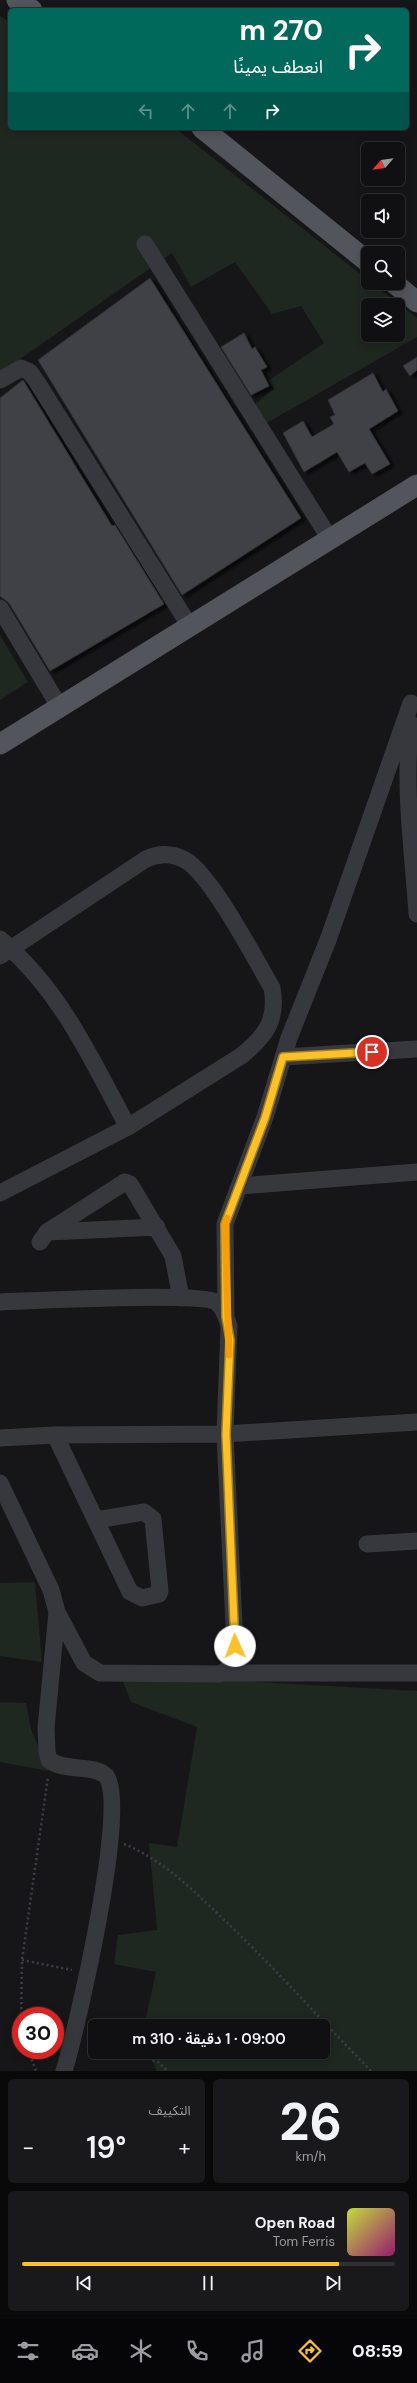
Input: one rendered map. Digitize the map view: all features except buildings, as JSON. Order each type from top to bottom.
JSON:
[{"type":"main road","points":[[17,0],[29,8]]},
{"type":"main road","points":[[204,130],[361,256]]},
{"type":"main road","points":[[402,290],[417,302]]},
{"type":"main road","points":[[0,744],[189,625],[417,485]]},
{"type":"street","points":[[145,244],[330,539]]},
{"type":"street","points":[[0,380],[20,368],[30,372],[189,625]]},
{"type":"street","points":[[0,608],[59,706]]},
{"type":"street","points":[[414,702],[408,759],[413,814],[417,914]]},
{"type":"street","points":[[226,1317],[225,1224],[265,1118],[283,1057],[310,982],[328,940],[414,702]]},
{"type":"street","points":[[0,1193],[128,1127],[241,1056],[253,1047],[272,1020],[275,1004],[272,988],[206,879],[185,860],[165,854],[156,854],[146,859],[4,948],[40,978],[63,1009],[128,1127]]},
{"type":"street","points":[[283,1057],[417,1049]]},
{"type":"street","points":[[240,1186],[417,1172]]},
{"type":"street","points":[[157,1228],[44,1237],[125,1182],[130,1184],[157,1228],[173,1256],[181,1298]]},
{"type":"street","points":[[0,1302],[181,1298],[214,1302],[224,1310],[230,1340],[226,1434],[235,1646],[231,1666],[223,1673]]},
{"type":"street","points":[[0,1438],[55,1435],[226,1434],[417,1422]]},
{"type":"street","points":[[55,1435],[130,1592],[142,1598],[159,1594],[153,1519],[150,1515],[144,1512],[96,1520]]},
{"type":"street","points":[[0,1483],[51,1590],[57,1612],[84,1663],[100,1673],[417,1673]]},
{"type":"street","points":[[368,1544],[417,1541]]},
{"type":"street","points":[[57,1612],[46,1728],[46,1752],[49,1760],[58,1765],[98,1772],[106,1775],[111,1785],[112,1799],[110,1838],[88,1973],[64,2071]]},
{"type":"path","points":[[21,2007],[22,1960],[42,1828],[49,1760]]},
{"type":"path","points":[[110,1838],[144,1852],[180,1878],[273,1966],[371,2071]]},
{"type":"path","points":[[22,1960],[88,1973]]},
{"type":"path","points":[[31,2059],[36,2071]]},
{"type":"path","points":[[149,2059],[158,2062],[168,2071]]},
{"type":"shaded area","points":[[0,16],[8,21],[8,130],[178,130],[361,274],[361,290],[381,290],[391,298],[361,298],[361,342],[405,342],[405,309],[417,318],[417,337],[265,424],[248,409],[274,389],[268,381],[324,343],[301,306],[272,314],[235,262],[191,287],[172,253],[0,373]]},
{"type":"shaded area","points":[[0,635],[28,682],[0,700]]},
{"type":"shaded area","points":[[35,1582],[42,1662],[0,1656],[0,1583]]},
{"type":"shaded area","points":[[120,1674],[417,1691],[417,2071],[157,2071],[151,2059],[330,2059],[330,2019],[146,2019],[156,1972],[114,1964],[118,1935],[157,1930],[149,1843],[177,1847],[197,1727],[131,1702]]},
{"type":"shaded area","points":[[0,1702],[26,1703],[31,1729],[48,1771],[0,1762]]},
{"type":"slow traffic","points":[[227,1218],[225,1224],[226,1317],[229,1326],[229,1355]]},
{"type":"route","points":[[235,1646],[226,1434],[230,1340],[229,1326],[226,1317],[225,1224],[265,1118],[283,1057],[372,1052]]}]
